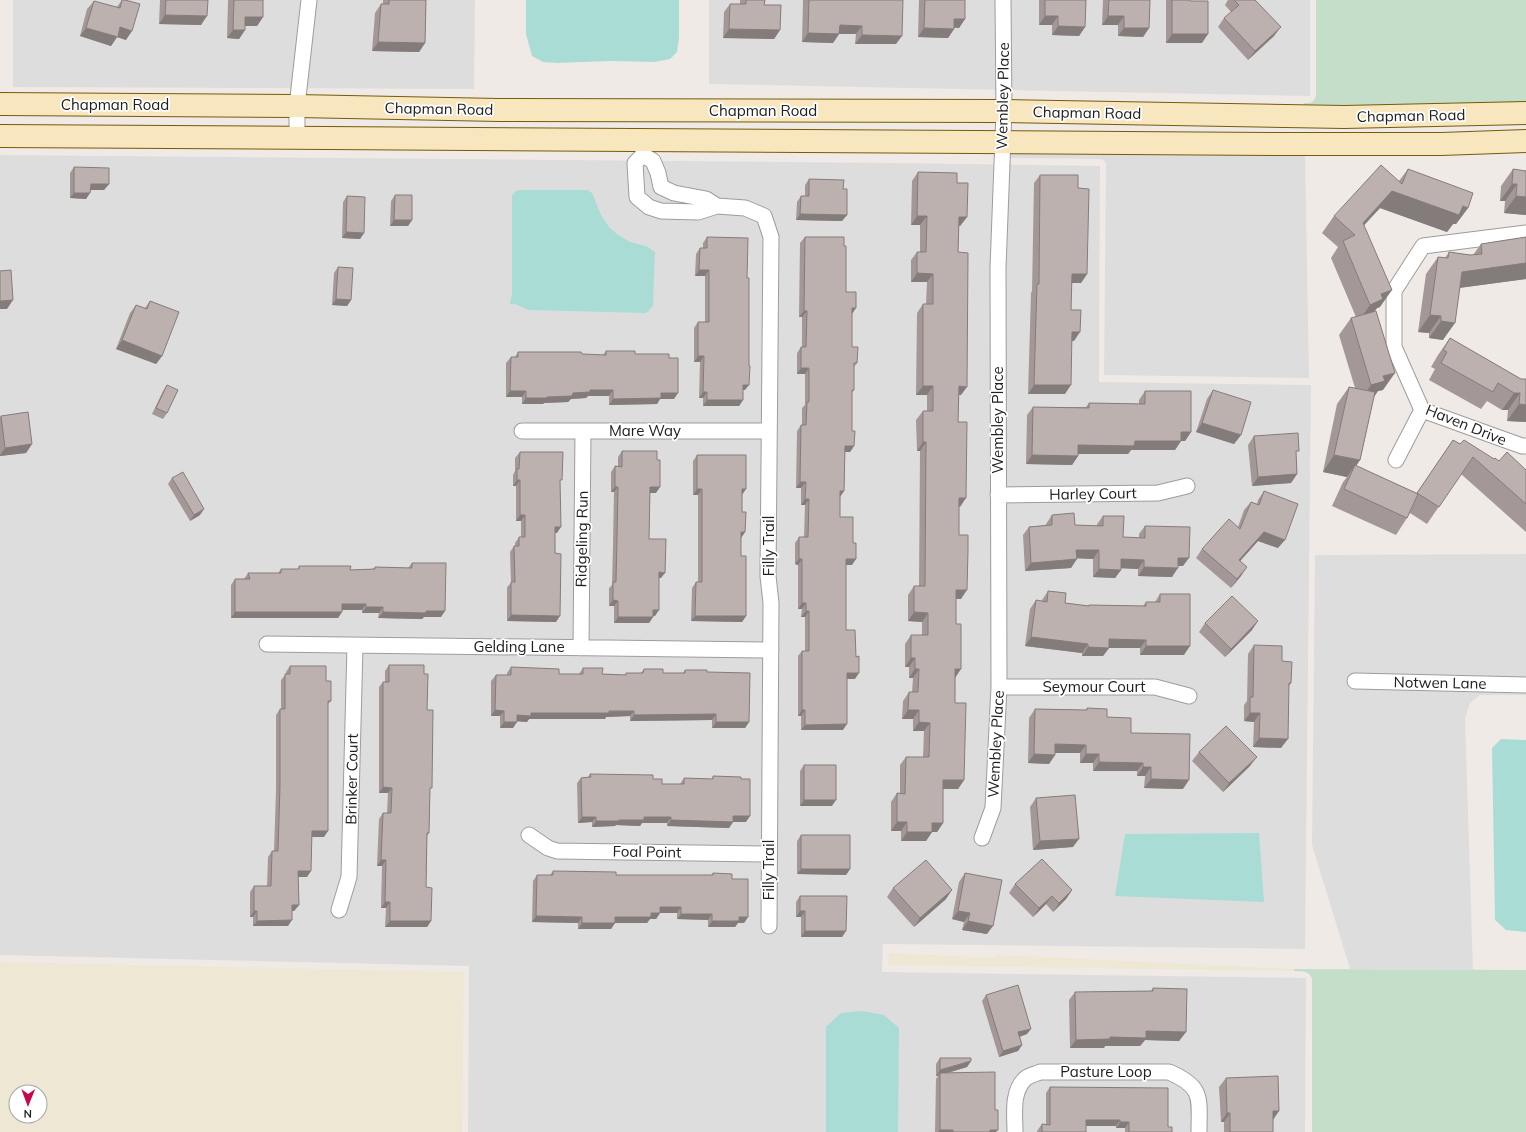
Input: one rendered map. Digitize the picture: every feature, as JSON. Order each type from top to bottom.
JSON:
[{"type":"street","points":[[297,138],[297,106],[309,0]]},
{"type":"street","name":"Wembley Place","points":[[982,838],[993,808],[999,688],[998,268],[1004,111],[1004,0]]},
{"type":"street","name":"Chapman Road","points":[[0,104],[297,106],[499,110],[1004,111],[1344,117],[1526,113]]},
{"type":"street","name":"Chapman Road","points":[[0,136],[297,138],[643,147],[1003,142],[1441,144],[1526,141]]},
{"type":"street","points":[[661,187],[658,173],[653,161],[643,147],[635,163],[637,197],[649,207],[661,211],[698,212],[717,206]]},
{"type":"street","points":[[637,197],[661,187],[674,192],[706,199],[717,206]]},
{"type":"street","name":"Filly Trail","points":[[717,206],[745,208],[764,216],[771,237],[768,576],[771,603],[769,926]]},
{"type":"street","name":"Haven Drive","points":[[1526,233],[1423,246],[1394,291],[1394,347],[1422,410],[1522,446],[1526,446]]},
{"type":"street","points":[[1396,460],[1422,410]]},
{"type":"street","name":"Mare Way","points":[[522,430],[769,431]]},
{"type":"street","name":"Ridgeling Run","points":[[581,648],[583,431]]},
{"type":"street","name":"Harley Court","points":[[998,495],[1158,493],[1187,486]]},
{"type":"street","name":"Gelding Lane","points":[[267,644],[771,650]]},
{"type":"street","name":"Brinker Court","points":[[339,910],[349,877],[355,646]]},
{"type":"street","name":"Notwen Lane","points":[[1355,681],[1526,684]]},
{"type":"street","name":"Seymour Court","points":[[999,688],[1155,687],[1189,696]]},
{"type":"street","name":"Foal Point","points":[[529,835],[548,848],[557,851],[769,854]]},
{"type":"street","name":"Pasture Loop","points":[[1015,1132],[1015,1104],[1018,1088],[1026,1078],[1040,1072],[1169,1072],[1184,1079],[1195,1088],[1199,1103],[1199,1132]]},
{"type":"shaded area","points":[[13,0],[475,0],[474,89],[13,87]]},
{"type":"shaded area","points":[[709,0],[1310,0],[1310,96],[709,84]]},
{"type":"shaded area","points":[[1009,150],[1305,152],[1309,378],[1104,375],[1106,164],[1104,160],[1100,159],[1009,158]]},
{"type":"shaded area","points":[[0,155],[1100,166],[1099,382],[1311,385],[1305,949],[883,944],[882,972],[1306,978],[1305,1132],[468,1132],[469,966],[0,955]]},
{"type":"shaded area","points":[[1526,554],[1526,695],[1480,695],[1470,703],[1465,718],[1473,970],[1350,969],[1312,845],[1315,555]]},
{"type":"shaded area","points":[[889,953],[992,958],[998,955],[1294,969],[1294,971],[888,965]]},
{"type":"shaded area","points":[[0,962],[464,972],[462,1132],[0,1132]]},
{"type":"green space","points":[[1316,0],[1526,0],[1526,105],[1304,109],[1304,103],[1312,102],[1316,96]]},
{"type":"green space","points":[[1294,969],[1526,970],[1526,1132],[1312,1132],[1312,979],[1309,974],[1294,971]]},
{"type":"water","points":[[526,0],[679,0],[679,38],[677,52],[670,59],[655,62],[543,62],[532,56],[526,34]]},
{"type":"water","points":[[587,190],[592,193],[601,215],[609,227],[630,242],[646,246],[655,252],[653,306],[646,313],[529,310],[515,304],[510,304],[512,294],[512,195],[516,191]]},
{"type":"water","points":[[1501,739],[1526,740],[1526,932],[1506,930],[1495,920],[1492,748]]},
{"type":"water","points":[[1259,833],[1264,902],[1115,896],[1125,834]]},
{"type":"water","points":[[862,1011],[884,1015],[899,1028],[898,1132],[826,1132],[826,1027],[841,1013]]},
{"type":"building","points":[[122,0],[140,4],[132,31],[120,27],[118,37],[86,28],[94,1],[120,8]]},
{"type":"building","points":[[166,0],[208,0],[207,16],[165,15]]},
{"type":"building","points":[[234,0],[263,0],[263,17],[245,17],[245,30],[233,30]]},
{"type":"building","points":[[389,0],[426,0],[425,43],[378,42],[381,4],[389,4]]},
{"type":"building","points":[[746,0],[765,0],[764,5],[781,5],[780,30],[729,29],[730,4],[746,4]]},
{"type":"building","points":[[809,0],[903,0],[902,36],[862,35],[862,26],[840,25],[839,34],[808,33]]},
{"type":"building","points":[[925,0],[965,0],[965,19],[954,19],[954,29],[924,28]]},
{"type":"building","points":[[1045,0],[1086,0],[1085,27],[1058,26],[1058,16],[1045,16]]},
{"type":"building","points":[[1109,0],[1150,0],[1149,28],[1124,28],[1124,16],[1108,16]]},
{"type":"building","points":[[1172,0],[1208,1],[1208,34],[1172,34]]},
{"type":"building","points":[[1234,0],[1255,0],[1281,27],[1255,51],[1224,18],[1239,5]]},
{"type":"building","points":[[1381,165],[1402,184],[1408,169],[1473,193],[1468,208],[1463,206],[1459,215],[1392,191],[1363,223],[1392,290],[1381,294],[1383,299],[1370,305],[1343,241],[1355,235],[1334,216]]},
{"type":"building","points":[[74,167],[109,168],[109,184],[91,184],[90,193],[74,193]]},
{"type":"building","points":[[1513,169],[1526,171],[1526,197],[1516,196],[1517,184],[1512,184]]},
{"type":"building","points":[[918,172],[957,173],[957,183],[968,183],[967,217],[959,217],[958,252],[968,253],[967,387],[959,386],[958,422],[967,422],[966,498],[959,498],[959,535],[968,535],[967,590],[956,590],[956,624],[961,624],[961,669],[955,669],[955,703],[966,703],[964,780],[943,780],[943,823],[932,823],[932,832],[907,832],[907,822],[897,822],[897,793],[905,794],[906,757],[929,757],[930,723],[919,722],[919,710],[908,710],[909,692],[918,692],[919,669],[915,669],[915,658],[911,658],[911,635],[928,635],[928,613],[914,612],[914,586],[925,586],[926,442],[923,442],[923,411],[933,411],[933,386],[923,386],[923,304],[933,304],[933,274],[917,273],[917,252],[926,252],[927,216],[917,216]]},
{"type":"building","points":[[1040,175],[1078,175],[1078,188],[1089,189],[1087,274],[1072,274],[1071,310],[1081,310],[1080,332],[1072,332],[1071,385],[1034,385],[1037,284],[1039,284]]},
{"type":"building","points":[[809,179],[844,180],[843,189],[847,189],[847,215],[800,214],[801,196],[809,196]]},
{"type":"building","points":[[395,195],[412,195],[412,220],[394,220]]},
{"type":"building","points":[[347,196],[365,197],[364,233],[346,232]]},
{"type":"building","points":[[707,237],[748,238],[747,278],[749,278],[750,366],[749,385],[743,385],[743,400],[707,400],[707,392],[703,392],[704,356],[698,356],[698,322],[709,322],[709,270],[699,270],[700,248],[707,248]]},
{"type":"building","points":[[805,237],[844,237],[844,246],[846,246],[846,292],[856,292],[856,308],[852,308],[852,347],[858,347],[857,363],[854,363],[854,390],[852,390],[852,431],[855,431],[854,446],[845,446],[844,491],[840,491],[840,517],[853,517],[853,543],[856,543],[856,559],[846,559],[846,630],[855,630],[856,657],[859,656],[859,673],[847,673],[847,724],[805,725],[805,710],[802,710],[802,651],[809,651],[809,611],[806,611],[806,603],[802,603],[802,559],[799,559],[799,537],[808,537],[809,499],[805,499],[806,482],[800,482],[801,425],[806,425],[807,402],[809,402],[809,368],[801,368],[801,347],[806,347],[807,311],[804,311]]},
{"type":"building","points":[[1526,237],[1526,263],[1462,272],[1455,323],[1441,321],[1441,316],[1430,315],[1438,257],[1448,258],[1449,252],[1470,255],[1482,254],[1481,244]]},
{"type":"building","points":[[338,267],[353,268],[351,300],[336,299]]},
{"type":"building","points":[[11,270],[13,300],[0,301],[0,271]]},
{"type":"building","points":[[150,301],[179,312],[162,356],[122,340],[136,305],[147,309]]},
{"type":"building","points":[[1376,311],[1395,373],[1383,376],[1385,381],[1371,385],[1351,318]]},
{"type":"building","points":[[1450,338],[1521,379],[1526,379],[1526,405],[1519,404],[1520,393],[1514,393],[1498,383],[1493,392],[1441,363],[1447,352],[1443,350]]},
{"type":"building","points":[[606,351],[635,351],[635,354],[669,354],[669,358],[678,358],[678,393],[661,393],[661,398],[613,399],[613,390],[590,390],[590,392],[573,393],[572,396],[526,398],[526,391],[510,391],[511,357],[518,357],[518,352],[581,352],[582,354],[606,355]]},
{"type":"building","points":[[167,385],[178,390],[167,413],[156,408]]},
{"type":"building","points":[[1349,387],[1375,392],[1360,460],[1334,455]]},
{"type":"building","points":[[1213,390],[1251,402],[1241,435],[1202,423]]},
{"type":"building","points":[[1145,391],[1191,391],[1191,432],[1181,432],[1181,441],[1135,441],[1134,446],[1078,445],[1078,456],[1032,455],[1033,407],[1089,408],[1089,403],[1145,404]]},
{"type":"building","points":[[28,412],[32,444],[5,448],[1,416]]},
{"type":"building","points":[[1298,433],[1299,451],[1296,451],[1297,474],[1258,477],[1254,436]]},
{"type":"building","points":[[1453,440],[1460,444],[1464,440],[1499,461],[1507,452],[1526,470],[1526,504],[1473,457],[1439,507],[1417,493]]},
{"type":"building","points":[[622,451],[657,451],[657,460],[660,460],[660,487],[650,487],[649,539],[666,539],[665,573],[659,572],[659,610],[653,610],[653,617],[618,617],[618,601],[613,600],[613,582],[616,582],[618,487],[615,487],[615,466],[622,467]]},
{"type":"building","points":[[520,452],[563,452],[562,480],[560,480],[561,527],[555,527],[555,553],[561,554],[560,616],[511,615],[511,582],[515,582],[514,546],[519,546],[519,537],[525,537],[525,515],[520,515],[520,480],[517,480]]},
{"type":"building","points":[[697,455],[746,455],[746,489],[742,489],[742,512],[746,512],[745,532],[741,532],[741,556],[746,556],[746,616],[695,616],[696,582],[702,582],[702,489],[697,489]]},
{"type":"building","points":[[1355,465],[1418,494],[1407,518],[1344,489]]},
{"type":"building","points":[[183,472],[204,509],[194,515],[172,478]]},
{"type":"building","points":[[1264,491],[1298,504],[1285,540],[1264,532],[1239,560],[1247,567],[1237,579],[1202,549],[1229,519],[1240,529],[1251,502],[1259,505]]},
{"type":"building","points":[[1074,513],[1075,525],[1103,526],[1103,516],[1124,516],[1123,537],[1145,538],[1145,526],[1190,527],[1189,558],[1178,558],[1178,568],[1144,567],[1144,560],[1121,559],[1121,570],[1099,569],[1099,550],[1076,550],[1077,559],[1031,563],[1029,527],[1052,525],[1052,515]]},
{"type":"building","points":[[412,563],[446,563],[445,611],[426,611],[426,613],[383,612],[383,607],[366,607],[366,604],[342,604],[342,612],[235,612],[235,579],[250,579],[248,573],[281,573],[281,569],[299,569],[299,566],[351,566],[350,570],[375,569],[375,567],[412,568]]},
{"type":"building","points":[[1048,591],[1066,593],[1065,603],[1089,606],[1146,606],[1146,602],[1160,602],[1160,594],[1190,594],[1190,646],[1146,646],[1146,640],[1109,639],[1109,648],[1088,647],[1088,644],[1031,637],[1036,600],[1047,602]]},
{"type":"building","points":[[1232,596],[1258,621],[1231,649],[1205,623]]},
{"type":"building","points":[[1254,645],[1282,646],[1282,661],[1292,662],[1291,683],[1289,683],[1288,739],[1259,738],[1260,713],[1250,713],[1250,697],[1253,697]]},
{"type":"building","points":[[389,665],[424,665],[424,674],[428,674],[427,710],[433,710],[432,788],[430,788],[429,833],[427,833],[426,887],[432,888],[431,921],[390,921],[390,902],[385,902],[386,860],[381,860],[383,813],[391,813],[392,788],[383,787],[383,682],[389,682]]},
{"type":"building","points":[[290,666],[326,666],[326,681],[331,681],[331,701],[328,701],[328,831],[312,831],[311,871],[298,871],[299,905],[292,905],[292,920],[257,921],[257,911],[254,911],[254,886],[271,886],[272,851],[278,851],[280,709],[285,709],[285,674],[290,674]]},
{"type":"building","points":[[511,667],[559,669],[559,674],[583,674],[583,668],[603,668],[602,674],[626,675],[626,673],[643,673],[644,669],[663,669],[663,673],[685,673],[685,670],[707,670],[707,672],[750,673],[749,722],[716,722],[716,714],[634,715],[634,711],[609,711],[609,713],[531,713],[531,716],[517,715],[517,722],[504,722],[504,711],[495,710],[496,675],[511,675]]},
{"type":"building","points":[[1087,708],[1107,709],[1107,717],[1131,718],[1131,733],[1190,734],[1189,780],[1151,779],[1151,767],[1143,767],[1143,763],[1099,762],[1099,754],[1086,754],[1086,745],[1055,744],[1055,755],[1034,754],[1035,709],[1087,710]]},
{"type":"building","points":[[1226,726],[1257,757],[1229,783],[1199,752]]},
{"type":"building","points":[[804,765],[836,765],[836,800],[804,800]]},
{"type":"building","points":[[590,774],[653,775],[653,779],[662,779],[662,784],[684,784],[684,778],[713,779],[713,776],[741,777],[741,779],[750,779],[750,816],[733,816],[733,822],[671,820],[671,817],[644,817],[644,820],[596,821],[596,817],[582,817],[581,778],[591,777]]},
{"type":"building","points":[[1075,795],[1079,839],[1040,841],[1036,798]]},
{"type":"building","points":[[801,835],[850,835],[850,869],[801,869]]},
{"type":"building","points":[[1042,859],[1072,890],[1059,903],[1052,896],[1039,908],[1015,884]]},
{"type":"building","points":[[926,860],[952,890],[920,918],[893,888]]},
{"type":"building","points":[[553,871],[616,872],[616,875],[732,874],[732,879],[748,879],[748,917],[739,917],[739,921],[712,921],[712,914],[681,914],[681,907],[660,907],[660,913],[651,913],[651,917],[615,917],[615,923],[582,923],[582,917],[536,916],[537,875],[553,875]]},
{"type":"building","points":[[965,873],[1002,880],[993,926],[968,921],[970,913],[958,911]]},
{"type":"building","points":[[800,896],[847,896],[846,931],[805,931],[805,911],[800,911]]},
{"type":"building","points":[[1018,985],[1031,1029],[1018,1032],[1022,1045],[1003,1051],[986,995]]},
{"type":"building","points":[[1153,988],[1187,989],[1186,1032],[1146,1031],[1146,1038],[1110,1037],[1110,1039],[1076,1040],[1075,992],[1153,991]]},
{"type":"building","points":[[940,1058],[971,1058],[971,1061],[940,1070]]},
{"type":"building","points":[[995,1072],[995,1110],[998,1110],[998,1130],[990,1130],[990,1132],[953,1132],[953,1130],[940,1130],[940,1073]]},
{"type":"building","points":[[1278,1076],[1279,1111],[1273,1111],[1273,1132],[1230,1132],[1230,1113],[1227,1113],[1226,1078]]},
{"type":"building","points":[[1050,1087],[1168,1088],[1168,1127],[1172,1127],[1172,1132],[1129,1132],[1129,1122],[1120,1122],[1120,1120],[1086,1120],[1086,1132],[1042,1132],[1042,1124],[1050,1125]]}]
